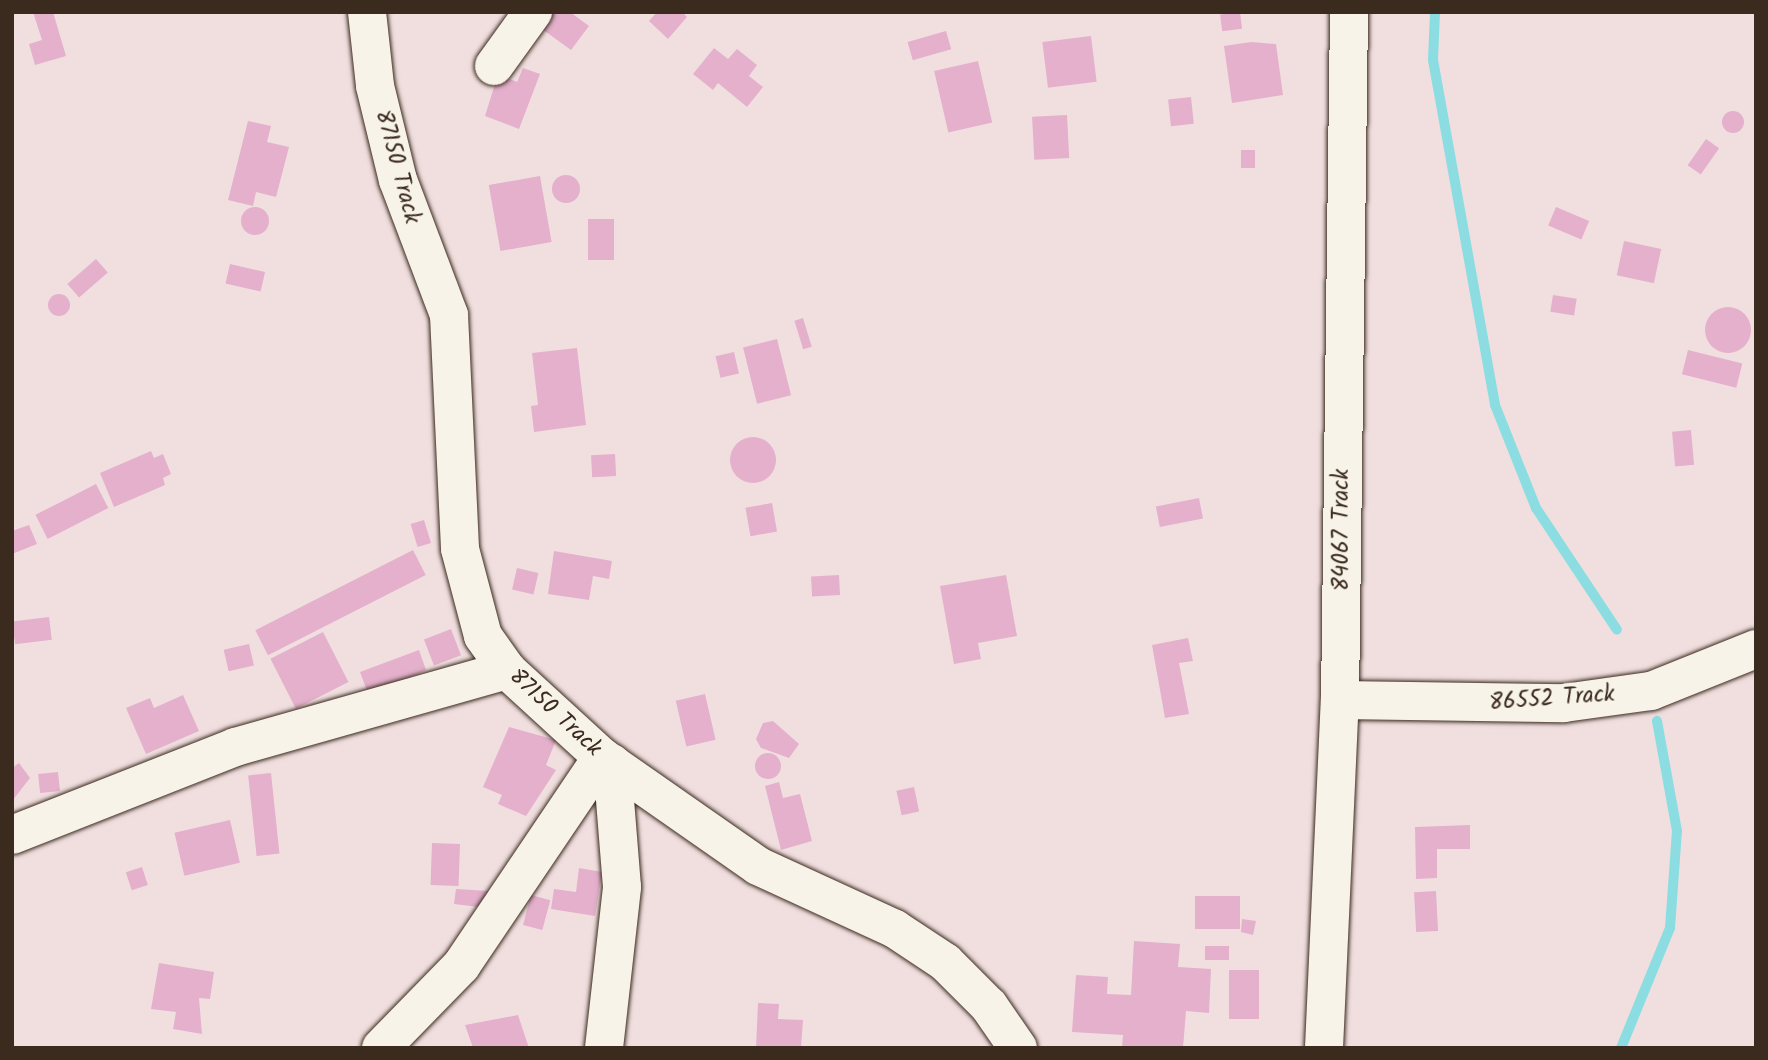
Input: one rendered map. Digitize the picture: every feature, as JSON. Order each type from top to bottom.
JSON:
[{"type":"street","name":"87150 Track","points":[[367,12],[375,86],[398,180],[449,315],[465,583],[483,636],[507,670],[607,760],[758,866],[895,929],[945,962],[989,1006],[1018,1048]]},
{"type":"street","points":[[494,66],[533,12]]},
{"type":"street","name":"84067 Track","points":[[1324,1048],[1340,700],[1349,12]]},
{"type":"street","name":"86552 Track","points":[[1340,700],[1564,703],[1651,691],[1756,649]]},
{"type":"street","points":[[12,835],[235,747],[507,670]]},
{"type":"street","points":[[380,1048],[461,966],[607,760]]},
{"type":"street","points":[[604,1048],[622,887],[607,760]]},
{"type":"building","points":[[33,12],[53,12],[66,56],[35,65],[29,44],[42,40]]},
{"type":"building","points":[[543,12],[570,12],[589,26],[571,50],[535,24]]},
{"type":"building","points":[[657,12],[682,12],[687,17],[668,39],[649,21]]},
{"type":"building","points":[[1240,12],[1242,29],[1222,31],[1220,14]]},
{"type":"building","points":[[946,31],[951,49],[913,60],[908,42]]},
{"type":"building","points":[[1091,36],[1097,82],[1048,88],[1042,42]]},
{"type":"building","points":[[1251,42],[1276,44],[1283,95],[1232,103],[1224,46]]},
{"type":"building","points":[[714,48],[728,59],[737,49],[757,65],[749,76],[763,87],[747,107],[718,83],[713,90],[693,74]]},
{"type":"building","points":[[978,61],[992,122],[948,133],[934,71]]},
{"type":"building","points":[[523,68],[540,74],[519,129],[485,116],[498,74],[517,82]]},
{"type":"building","points":[[1191,97],[1194,124],[1171,126],[1168,99]]},
{"type":"building","points":[[1733,111],[1741,114],[1744,122],[1741,130],[1733,133],[1725,130],[1722,122],[1725,114]]},
{"type":"building","points":[[1067,115],[1069,158],[1034,160],[1032,117]]},
{"type":"building","points":[[248,121],[271,126],[267,142],[289,147],[276,197],[256,192],[253,206],[228,200]]},
{"type":"building","points":[[1706,139],[1719,148],[1701,174],[1688,165]]},
{"type":"building","points":[[1241,150],[1255,150],[1255,168],[1241,168]]},
{"type":"building","points":[[566,175],[576,179],[580,189],[576,199],[566,203],[556,199],[552,189],[556,179]]},
{"type":"building","points":[[540,176],[552,242],[500,251],[489,185]]},
{"type":"building","points":[[255,207],[265,211],[269,221],[265,231],[255,235],[245,231],[241,221],[245,211]]},
{"type":"building","points":[[1556,207],[1589,221],[1581,239],[1548,225]]},
{"type":"building","points":[[588,219],[614,219],[614,260],[588,260]]},
{"type":"building","points":[[1624,241],[1661,249],[1654,283],[1617,275]]},
{"type":"building","points":[[96,259],[108,273],[79,298],[67,284]]},
{"type":"building","points":[[230,264],[265,272],[261,292],[226,283]]},
{"type":"building","points":[[59,294],[67,297],[70,305],[67,313],[59,316],[51,313],[48,305],[51,297]]},
{"type":"building","points":[[1553,295],[1577,299],[1574,316],[1550,312]]},
{"type":"building","points":[[1728,307],[1744,314],[1751,330],[1744,346],[1728,353],[1712,346],[1705,330],[1712,314]]},
{"type":"building","points":[[803,318],[812,347],[803,349],[794,321]]},
{"type":"building","points":[[777,339],[791,395],[757,404],[743,347]]},
{"type":"building","points":[[577,348],[586,425],[534,432],[531,406],[538,405],[532,353]]},
{"type":"building","points":[[1688,350],[1742,364],[1736,388],[1682,374]]},
{"type":"building","points":[[734,352],[739,373],[720,378],[715,356]]},
{"type":"building","points":[[1691,430],[1694,465],[1675,467],[1672,432]]},
{"type":"building","points":[[753,437],[769,444],[776,460],[769,476],[753,483],[737,476],[730,460],[737,444]]},
{"type":"building","points":[[151,451],[154,458],[163,454],[171,474],[163,478],[165,485],[114,507],[100,473]]},
{"type":"building","points":[[615,454],[616,476],[592,477],[591,455]]},
{"type":"building","points":[[96,484],[108,508],[48,539],[35,515]]},
{"type":"building","points":[[1199,498],[1203,519],[1160,527],[1156,506]]},
{"type":"building","points":[[772,503],[777,532],[750,536],[745,508]]},
{"type":"building","points":[[424,520],[431,543],[418,547],[411,524]]},
{"type":"building","points":[[29,525],[37,544],[12,554],[12,531]]},
{"type":"building","points":[[413,550],[426,575],[268,655],[255,630]]},
{"type":"building","points":[[554,551],[612,561],[609,579],[593,576],[589,600],[548,594]]},
{"type":"building","points":[[517,568],[538,573],[533,594],[512,589]]},
{"type":"building","points":[[839,575],[840,595],[812,596],[811,576]]},
{"type":"building","points":[[1006,575],[1017,636],[978,643],[981,659],[954,664],[940,586]]},
{"type":"building","points":[[49,617],[52,640],[15,644],[12,622]]},
{"type":"building","points":[[451,629],[461,655],[434,666],[424,639]]},
{"type":"building","points":[[323,632],[348,682],[296,709],[270,659]]},
{"type":"building","points":[[1188,638],[1193,661],[1179,663],[1189,714],[1165,718],[1152,645]]},
{"type":"building","points":[[249,644],[254,665],[229,671],[224,650]]},
{"type":"building","points":[[419,650],[426,670],[369,696],[360,672]]},
{"type":"building","points":[[705,694],[716,740],[686,747],[676,701]]},
{"type":"building","points":[[183,695],[199,731],[146,754],[126,708],[150,698],[154,708]]},
{"type":"building","points":[[773,721],[799,744],[789,758],[761,748],[756,739],[763,723]]},
{"type":"building","points":[[509,727],[556,740],[546,765],[556,770],[526,816],[498,804],[502,795],[483,787]]},
{"type":"building","points":[[768,753],[777,757],[781,766],[777,775],[768,779],[759,775],[755,766],[759,757]]},
{"type":"building","points":[[19,763],[30,778],[12,801],[12,768]]},
{"type":"building","points":[[58,772],[60,791],[40,793],[38,774]]},
{"type":"building","points":[[271,773],[279,854],[257,856],[248,775]]},
{"type":"building","points":[[779,782],[783,798],[800,794],[812,841],[781,850],[765,786]]},
{"type":"building","points":[[914,787],[919,811],[902,815],[896,791]]},
{"type":"building","points":[[230,820],[240,863],[184,876],[174,833]]},
{"type":"building","points":[[1470,825],[1470,849],[1437,849],[1437,878],[1416,879],[1415,827]]},
{"type":"building","points":[[432,843],[460,844],[459,886],[431,885]]},
{"type":"building","points":[[142,867],[148,885],[132,890],[126,872]]},
{"type":"building","points":[[579,868],[602,872],[595,916],[551,909],[554,889],[576,892]]},
{"type":"building","points":[[456,889],[489,891],[488,908],[454,904]]},
{"type":"building","points":[[1436,891],[1438,931],[1416,932],[1414,892]]},
{"type":"building","points":[[531,895],[550,900],[542,930],[523,925]]},
{"type":"building","points":[[1195,896],[1240,896],[1240,929],[1195,929]]},
{"type":"building","points":[[1242,919],[1256,921],[1253,935],[1241,932]]},
{"type":"building","points":[[1134,941],[1180,944],[1178,967],[1211,969],[1209,1013],[1186,1011],[1183,1048],[1122,1048],[1123,1035],[1072,1032],[1076,975],[1108,977],[1107,994],[1131,995]]},
{"type":"building","points":[[1205,946],[1229,946],[1229,960],[1205,960]]},
{"type":"building","points":[[159,963],[214,972],[210,999],[199,998],[202,1034],[173,1029],[176,1012],[151,1009]]},
{"type":"building","points":[[1229,970],[1259,970],[1259,1019],[1229,1019]]},
{"type":"building","points":[[758,1003],[779,1004],[778,1019],[803,1020],[801,1048],[756,1048]]},
{"type":"building","points":[[518,1015],[529,1048],[473,1048],[465,1025]]},
{"type":"waterway","points":[[1435,12],[1433,60],[1495,405],[1536,508],[1617,630]]},
{"type":"waterway","points":[[1621,1048],[1670,928],[1677,831],[1657,721]]}]
